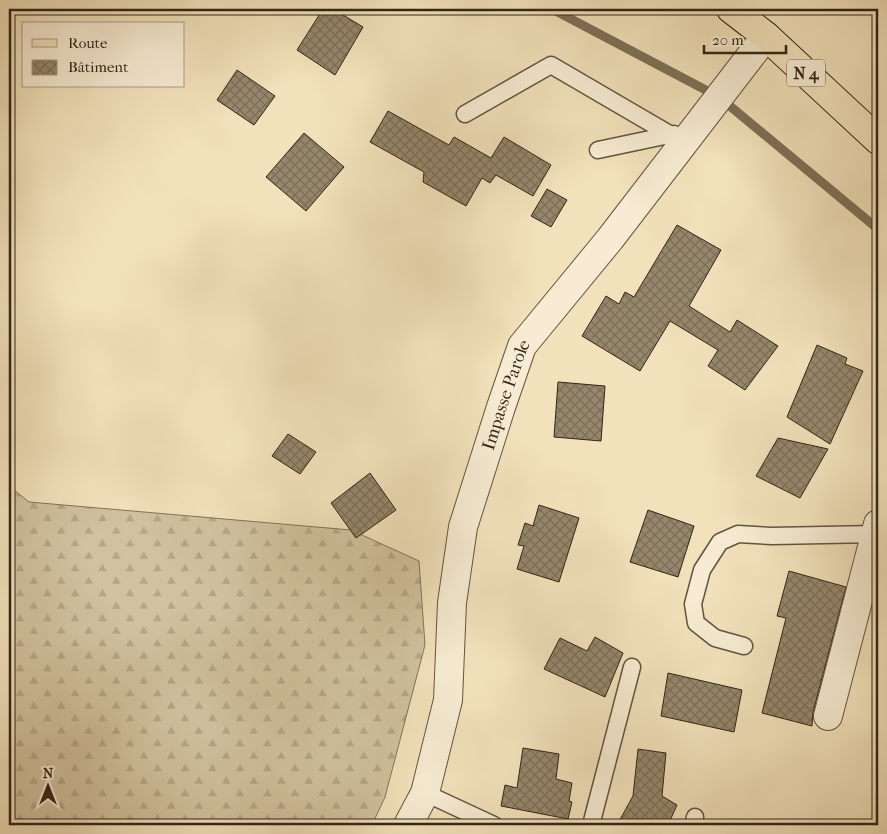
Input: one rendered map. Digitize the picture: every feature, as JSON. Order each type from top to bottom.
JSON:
[{"type":"main road","name":"N 4","points":[[731,9],[766,36],[878,140]]},
{"type":"street","name":"Impasse Parole","points":[[408,825],[425,793],[448,700],[452,603],[463,527],[522,346],[610,239],[682,133],[720,96],[766,36]]},
{"type":"street","points":[[828,716],[877,529]]},
{"type":"lane","points":[[465,114],[550,65],[682,133]]},
{"type":"lane","points":[[598,150],[682,133]]},
{"type":"lane","points":[[744,646],[715,638],[696,623],[693,604],[702,570],[720,542],[738,534],[772,536],[877,529]]},
{"type":"lane","points":[[591,825],[632,666]]},
{"type":"lane","points":[[425,793],[494,825]]},
{"type":"green space","points":[[9,486],[29,502],[351,530],[419,561],[425,645],[385,797],[372,825],[9,825]]},
{"type":"building","points":[[323,9],[333,9],[363,27],[335,75],[297,50]]},
{"type":"building","points":[[237,70],[275,96],[254,125],[217,100]]},
{"type":"building","points":[[388,111],[449,145],[454,137],[491,158],[504,137],[551,165],[533,196],[496,175],[490,183],[482,178],[466,206],[423,182],[424,172],[370,142]]},
{"type":"building","points":[[304,133],[344,167],[306,211],[266,177]]},
{"type":"building","points":[[547,189],[567,200],[551,227],[531,216]]},
{"type":"building","points":[[677,225],[721,250],[689,306],[730,332],[737,320],[778,346],[745,390],[708,366],[718,350],[670,321],[640,371],[582,336],[606,296],[619,304],[625,292],[634,297]]},
{"type":"building","points":[[817,345],[847,358],[845,364],[863,371],[830,444],[787,417]]},
{"type":"building","points":[[558,382],[605,386],[601,441],[554,437]]},
{"type":"building","points":[[288,434],[316,452],[300,474],[272,456]]},
{"type":"building","points":[[778,438],[828,449],[800,498],[756,476]]},
{"type":"building","points":[[370,473],[396,510],[356,538],[331,503]]},
{"type":"building","points":[[539,505],[579,518],[559,582],[517,569],[524,546],[518,545],[525,523],[533,526]]},
{"type":"building","points":[[648,510],[694,526],[678,577],[630,562]]},
{"type":"building","points":[[789,571],[846,587],[813,712],[812,726],[762,713],[786,618],[777,616]]},
{"type":"building","points":[[595,637],[623,653],[605,697],[544,669],[560,638],[587,651]]},
{"type":"building","points":[[668,673],[742,690],[734,732],[661,716]]},
{"type":"building","points":[[523,748],[559,754],[556,779],[572,783],[569,801],[572,802],[568,819],[501,806],[505,785],[517,788]]},
{"type":"building","points":[[638,749],[666,753],[662,796],[677,805],[668,825],[617,825],[633,796]]},
{"type":"waterway","points":[[552,9],[719,97],[878,229]]}]
